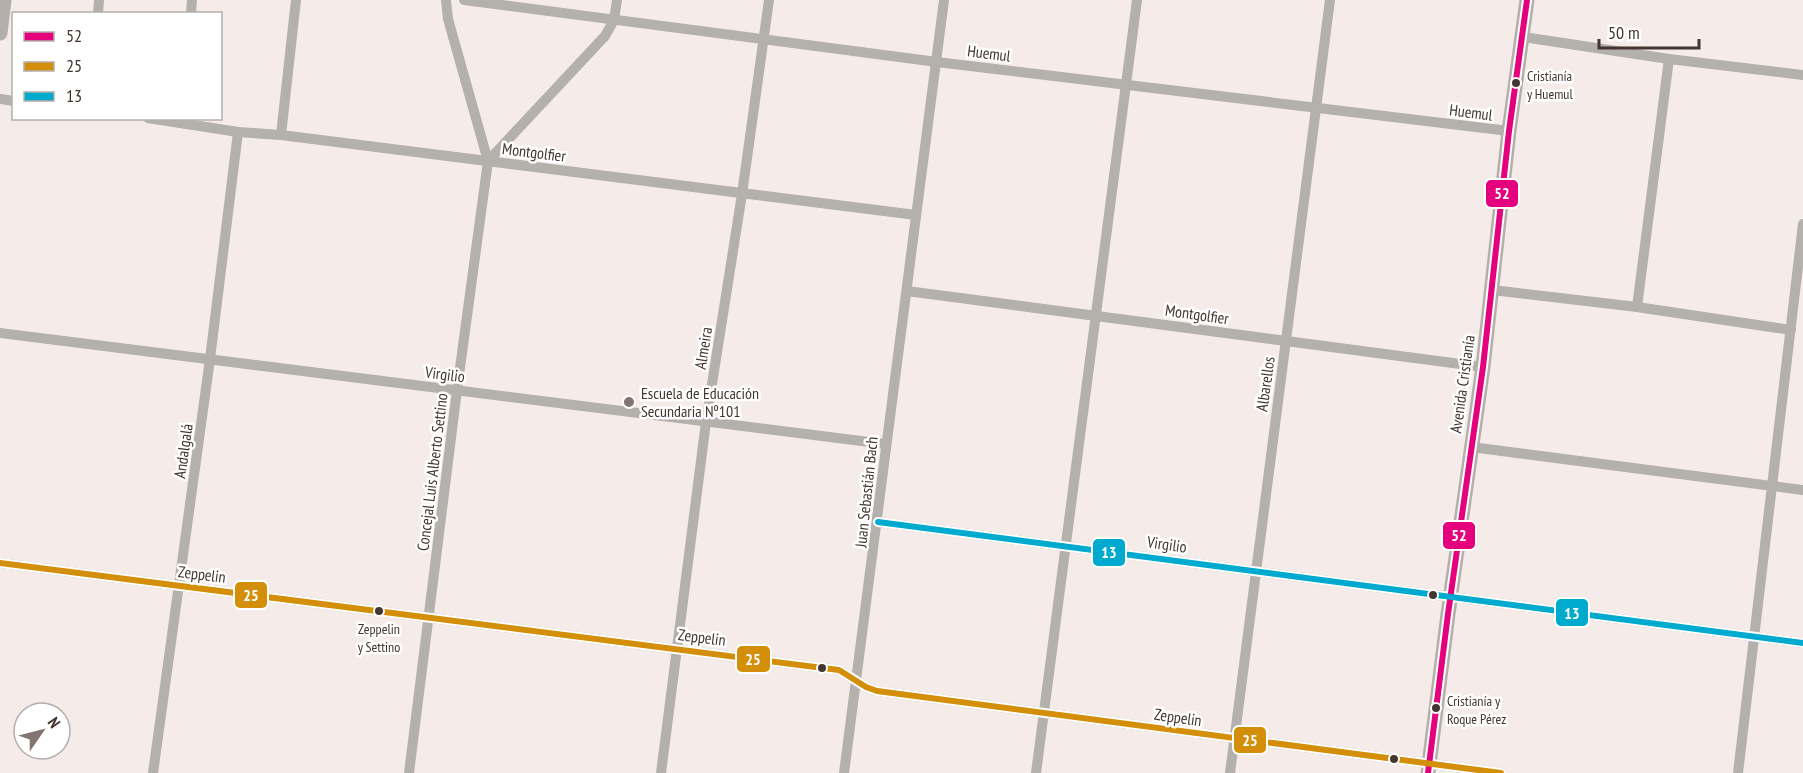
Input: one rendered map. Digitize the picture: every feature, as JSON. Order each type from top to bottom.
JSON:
[{"type":"main road","points":[[0,33],[4,0]]},
{"type":"main road","name":"Avenida Cristianía","points":[[1429,768],[1483,367],[1509,132],[1527,0]]},
{"type":"street","points":[[281,135],[296,0]]},
{"type":"street","name":"Concejal Luis Alberto Settino","points":[[410,773],[488,161],[447,19],[446,0]]},
{"type":"street","name":"Huemul","points":[[464,0],[1126,86],[1316,107],[1509,132]]},
{"type":"street","points":[[488,161],[605,36],[614,20],[617,0]]},
{"type":"street","name":"Almeira","points":[[661,773],[706,422],[742,194],[769,0]]},
{"type":"street","name":"Juan Sebastián Bach","points":[[844,773],[944,0]]},
{"type":"street","points":[[1036,773],[1137,0]]},
{"type":"street","name":"Albarellos","points":[[1230,773],[1330,0]]},
{"type":"street","points":[[1523,37],[1669,59],[1803,75]]},
{"type":"street","points":[[1637,307],[1669,59]]},
{"type":"street","name":"Montgolfier","points":[[179,120],[238,132],[281,135],[916,215]]},
{"type":"street","name":"Andalgalá","points":[[153,773],[210,359],[238,132]]},
{"type":"street","points":[[1738,773],[1803,224]]},
{"type":"street","points":[[1492,290],[1637,307],[1791,330]]},
{"type":"street","name":"Montgolfier","points":[[907,291],[1483,367]]},
{"type":"street","name":"Virgilio","points":[[0,333],[885,444]]},
{"type":"street","points":[[1472,447],[1803,490]]},
{"type":"street","name":"Virgilio","points":[[878,522],[1803,642]]},
{"type":"street","name":"Zeppelin","points":[[0,563],[840,670],[857,682],[877,691],[1235,739],[1429,768],[1501,773]]},
{"type":"transit line","name":"52","points":[[1428,773],[1483,367],[1509,131],[1527,0]]},
{"type":"transit line","name":"13","points":[[878,522],[1803,643]]},
{"type":"transit line","name":"25","points":[[0,563],[839,670],[866,687],[877,691],[1501,773]]},
{"type":"place","name":"Cristianía y Huemul","points":[[1516,83]]},
{"type":"place","name":"Escuela de Educación Secundaria Nº101","points":[[629,402]]},
{"type":"place","name":"Zeppelin y Settino","points":[[379,611]]},
{"type":"place","name":"Cristianía y Roque Pérez","points":[[1436,708]]}]
